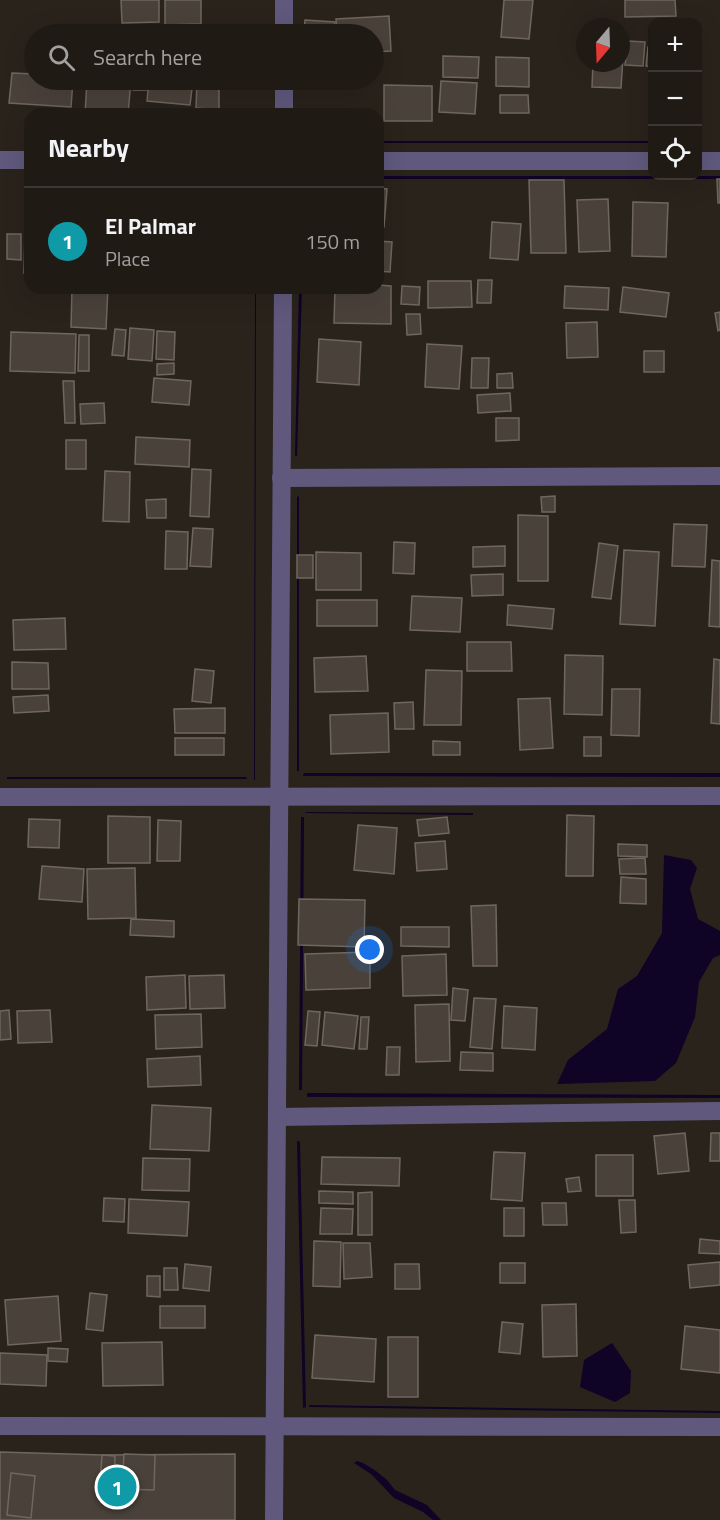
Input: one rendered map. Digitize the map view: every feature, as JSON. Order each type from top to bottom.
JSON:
[{"type":"street","points":[[284,0],[284,24]]},
{"type":"street","points":[[284,90],[284,108]]},
{"type":"street","points":[[0,160],[24,160]]},
{"type":"street","points":[[384,161],[648,161]]},
{"type":"street","points":[[702,161],[720,161]]},
{"type":"street","points":[[274,1520],[283,294]]},
{"type":"street","points":[[281,478],[720,476]]},
{"type":"street","points":[[0,797],[720,796]]},
{"type":"street","points":[[277,1117],[720,1111]]},
{"type":"street","points":[[0,1426],[720,1427]]},
{"type":"shaded area","points":[[384,141],[648,141],[648,143],[384,143]]},
{"type":"shaded area","points":[[384,176],[648,176],[648,179],[384,179]]},
{"type":"shaded area","points":[[702,176],[720,176],[720,179],[702,179]]},
{"type":"shaded area","points":[[255,294],[256,294],[255,780]]},
{"type":"shaded area","points":[[299,294],[302,294],[297,456],[295,456]]},
{"type":"shaded area","points":[[299,496],[299,771],[297,771],[297,497]]},
{"type":"shaded area","points":[[304,773],[720,773],[720,777],[303,776]]},
{"type":"shaded area","points":[[7,777],[246,777],[247,779],[7,779]]},
{"type":"shaded area","points":[[305,813],[473,813],[473,815]]},
{"type":"shaded area","points":[[301,817],[304,817],[302,1090],[299,1090]]},
{"type":"shaded area","points":[[664,855],[691,860],[697,868],[690,889],[698,919],[720,931],[720,955],[713,958],[699,982],[695,1017],[676,1063],[655,1081],[557,1084],[568,1060],[607,1029],[618,989],[637,976],[662,933]]},
{"type":"shaded area","points":[[307,1093],[720,1095],[720,1098],[307,1097]]},
{"type":"shaded area","points":[[297,1141],[300,1142],[306,1407],[303,1408]]},
{"type":"shaded area","points":[[612,1343],[631,1371],[630,1393],[615,1402],[580,1387],[584,1360]]},
{"type":"shaded area","points":[[309,1405],[720,1411],[720,1413],[309,1407]]},
{"type":"shaded area","points":[[357,1461],[376,1471],[395,1490],[427,1505],[441,1520],[433,1520],[423,1512],[394,1498],[371,1474],[354,1463]]},
{"type":"building","points":[[121,0],[159,0],[159,22],[122,23]]},
{"type":"building","points":[[165,0],[201,0],[201,24],[165,24]]},
{"type":"building","points":[[504,0],[533,0],[529,39],[501,37]]},
{"type":"building","points":[[625,0],[675,0],[676,16],[625,17]]},
{"type":"building","points":[[389,16],[391,51],[384,51],[384,24],[336,24],[336,19]]},
{"type":"building","points":[[305,20],[335,22],[335,24],[305,24]]},
{"type":"building","points":[[630,41],[645,42],[643,66],[630,65]]},
{"type":"building","points":[[443,56],[479,57],[478,78],[443,77]]},
{"type":"building","points":[[496,57],[529,58],[529,87],[496,86]]},
{"type":"building","points":[[593,72],[622,72],[621,88],[592,87]]},
{"type":"building","points":[[12,73],[24,74],[24,90],[72,90],[71,107],[9,103]]},
{"type":"building","points":[[441,81],[477,83],[475,114],[439,112]]},
{"type":"building","points":[[384,85],[432,86],[432,121],[384,121]]},
{"type":"building","points":[[86,90],[130,90],[129,108],[85,108]]},
{"type":"building","points":[[148,90],[192,90],[190,105],[147,101]]},
{"type":"building","points":[[197,90],[219,90],[219,108],[196,108]]},
{"type":"building","points":[[500,95],[528,95],[529,113],[500,113]]},
{"type":"building","points":[[717,179],[720,179],[720,203],[718,203]]},
{"type":"building","points":[[529,180],[564,180],[566,253],[531,253]]},
{"type":"building","points":[[384,189],[387,189],[384,227]]},
{"type":"building","points":[[608,199],[610,251],[579,252],[577,200]]},
{"type":"building","points":[[633,202],[668,203],[666,257],[632,256]]},
{"type":"building","points":[[492,222],[521,224],[518,260],[490,258]]},
{"type":"building","points":[[7,234],[21,234],[21,260],[7,259]]},
{"type":"building","points":[[384,241],[392,242],[390,272],[384,272]]},
{"type":"building","points":[[478,280],[492,280],[491,303],[477,303]]},
{"type":"building","points":[[428,281],[471,281],[472,307],[428,308]]},
{"type":"building","points":[[384,285],[391,286],[391,324],[334,323],[335,294],[384,294]]},
{"type":"building","points":[[402,286],[420,287],[419,305],[401,304]]},
{"type":"building","points":[[565,286],[609,288],[608,310],[564,308]]},
{"type":"building","points":[[623,287],[669,293],[666,317],[620,312]]},
{"type":"building","points":[[72,294],[108,294],[106,329],[71,327]]},
{"type":"building","points":[[720,312],[720,330],[718,331],[715,313]]},
{"type":"building","points":[[406,314],[420,314],[421,334],[407,335]]},
{"type":"building","points":[[597,322],[598,357],[567,358],[566,323]]},
{"type":"building","points":[[130,328],[154,330],[152,361],[128,359]]},
{"type":"building","points":[[115,329],[126,330],[124,356],[112,355]]},
{"type":"building","points":[[157,331],[175,332],[174,360],[156,359]]},
{"type":"building","points":[[11,332],[76,334],[75,373],[10,371]]},
{"type":"building","points":[[79,335],[89,335],[89,371],[78,371]]},
{"type":"building","points":[[319,339],[361,342],[359,385],[317,382]]},
{"type":"building","points":[[427,344],[462,346],[459,389],[425,387]]},
{"type":"building","points":[[644,351],[664,351],[664,372],[644,372]]},
{"type":"building","points":[[472,358],[489,358],[488,388],[471,388]]},
{"type":"building","points":[[174,363],[174,374],[157,375],[157,364]]},
{"type":"building","points":[[512,373],[513,388],[497,388],[497,374]]},
{"type":"building","points":[[154,378],[191,381],[189,405],[152,402]]},
{"type":"building","points":[[63,381],[74,381],[75,423],[65,423]]},
{"type":"building","points":[[510,393],[511,411],[478,413],[477,395]]},
{"type":"building","points":[[104,403],[105,423],[81,424],[80,404]]},
{"type":"building","points":[[496,418],[519,418],[519,440],[496,441]]},
{"type":"building","points":[[136,437],[190,440],[189,467],[135,464]]},
{"type":"building","points":[[66,440],[86,440],[86,469],[66,469]]},
{"type":"building","points":[[192,469],[211,470],[209,517],[190,516]]},
{"type":"building","points":[[105,471],[130,472],[129,522],[103,521]]},
{"type":"building","points":[[555,496],[555,512],[542,512],[541,497]]},
{"type":"building","points":[[166,499],[166,518],[147,518],[146,500]]},
{"type":"building","points":[[518,515],[548,516],[548,581],[518,581]]},
{"type":"building","points":[[674,524],[707,525],[705,567],[672,566]]},
{"type":"building","points":[[193,528],[213,529],[211,567],[190,566]]},
{"type":"building","points":[[166,531],[188,532],[187,569],[165,569]]},
{"type":"building","points":[[394,542],[415,543],[414,574],[393,573]]},
{"type":"building","points":[[599,543],[618,546],[611,599],[592,597]]},
{"type":"building","points":[[505,546],[505,566],[473,567],[473,547]]},
{"type":"building","points":[[624,550],[659,552],[655,626],[620,624]]},
{"type":"building","points":[[316,552],[361,553],[361,590],[316,590]]},
{"type":"building","points":[[297,555],[313,555],[313,578],[297,578]]},
{"type":"building","points":[[712,560],[720,561],[720,627],[709,626]]},
{"type":"building","points":[[503,574],[503,595],[472,596],[471,575]]},
{"type":"building","points":[[412,596],[462,598],[460,632],[410,630]]},
{"type":"building","points":[[317,600],[377,600],[377,626],[317,626]]},
{"type":"building","points":[[508,605],[554,609],[552,629],[507,625]]},
{"type":"building","points":[[65,618],[66,649],[14,650],[13,620]]},
{"type":"building","points":[[467,642],[511,642],[512,671],[467,671]]},
{"type":"building","points":[[565,655],[603,656],[602,715],[564,714]]},
{"type":"building","points":[[366,656],[368,691],[315,692],[314,658]]},
{"type":"building","points":[[714,659],[720,660],[720,724],[711,723]]},
{"type":"building","points":[[12,662],[48,663],[49,689],[12,689]]},
{"type":"building","points":[[195,669],[214,671],[211,703],[192,701]]},
{"type":"building","points":[[426,670],[462,671],[461,725],[424,725]]},
{"type":"building","points":[[612,689],[640,689],[639,736],[611,735]]},
{"type":"building","points":[[48,695],[49,711],[14,713],[13,697]]},
{"type":"building","points":[[550,698],[553,748],[520,750],[518,699]]},
{"type":"building","points":[[413,702],[414,729],[395,729],[394,703]]},
{"type":"building","points":[[225,708],[225,733],[175,733],[174,709]]},
{"type":"building","points":[[388,713],[389,752],[331,754],[330,715]]},
{"type":"building","points":[[584,737],[601,737],[601,756],[584,756]]},
{"type":"building","points":[[175,738],[224,738],[224,755],[175,755]]},
{"type":"building","points":[[433,741],[460,742],[460,755],[433,755]]},
{"type":"building","points":[[567,815],[594,816],[593,876],[566,876]]},
{"type":"building","points":[[108,816],[150,817],[150,863],[108,863]]},
{"type":"building","points":[[447,817],[449,833],[419,836],[417,820]]},
{"type":"building","points":[[29,819],[60,820],[59,848],[28,847]]},
{"type":"building","points":[[158,820],[181,821],[180,861],[157,861]]},
{"type":"building","points":[[358,825],[397,828],[394,874],[354,870]]},
{"type":"building","points":[[445,841],[447,869],[417,871],[415,843]]},
{"type":"building","points":[[618,844],[647,845],[647,857],[618,856]]},
{"type":"building","points":[[645,858],[646,874],[620,874],[619,859]]},
{"type":"building","points":[[42,866],[84,869],[82,902],[39,899]]},
{"type":"building","points":[[135,868],[136,918],[88,919],[87,869]]},
{"type":"building","points":[[621,877],[646,879],[646,904],[620,903]]},
{"type":"building","points":[[299,899],[365,900],[364,947],[298,945]]},
{"type":"building","points":[[496,905],[497,966],[473,966],[471,906]]},
{"type":"building","points":[[131,919],[174,921],[174,937],[130,935]]},
{"type":"building","points":[[401,927],[449,927],[449,947],[401,946]]},
{"type":"building","points":[[370,952],[370,988],[306,990],[305,954]]},
{"type":"building","points":[[446,954],[447,995],[403,996],[402,956]]},
{"type":"building","points":[[185,975],[186,1008],[147,1010],[146,977]]},
{"type":"building","points":[[224,975],[225,1008],[190,1009],[189,976]]},
{"type":"building","points":[[453,988],[468,990],[465,1021],[451,1020]]},
{"type":"building","points":[[474,998],[496,999],[492,1049],[470,1047]]},
{"type":"building","points":[[449,1004],[450,1061],[416,1062],[415,1005]]},
{"type":"building","points":[[504,1006],[537,1008],[535,1050],[502,1048]]},
{"type":"building","points":[[9,1010],[11,1039],[0,1040],[0,1011]]},
{"type":"building","points":[[50,1010],[52,1042],[18,1043],[17,1011]]},
{"type":"building","points":[[308,1011],[320,1012],[317,1046],[305,1045]]},
{"type":"building","points":[[325,1012],[358,1016],[354,1049],[322,1045]]},
{"type":"building","points":[[201,1014],[202,1047],[156,1049],[155,1015]]},
{"type":"building","points":[[361,1017],[369,1017],[367,1049],[359,1049]]},
{"type":"building","points":[[387,1047],[400,1047],[399,1075],[386,1075]]},
{"type":"building","points":[[461,1052],[493,1053],[493,1071],[460,1070]]},
{"type":"building","points":[[200,1056],[201,1085],[148,1087],[147,1059]]},
{"type":"building","points":[[152,1105],[211,1108],[209,1151],[150,1149]]},
{"type":"building","points":[[685,1133],[689,1171],[658,1174],[654,1136]]},
{"type":"building","points":[[711,1133],[720,1133],[720,1161],[710,1161]]},
{"type":"building","points":[[494,1152],[525,1153],[522,1201],[491,1199]]},
{"type":"building","points":[[596,1155],[633,1155],[633,1196],[596,1196]]},
{"type":"building","points":[[322,1157],[400,1158],[399,1186],[321,1184]]},
{"type":"building","points":[[143,1158],[190,1159],[189,1191],[142,1190]]},
{"type":"building","points":[[579,1177],[581,1191],[568,1192],[566,1179]]},
{"type":"building","points":[[319,1191],[353,1192],[353,1204],[319,1203]]},
{"type":"building","points":[[372,1192],[372,1235],[358,1235],[358,1193]]},
{"type":"building","points":[[104,1198],[125,1199],[124,1222],[103,1221]]},
{"type":"building","points":[[129,1199],[189,1202],[187,1236],[128,1233]]},
{"type":"building","points":[[619,1200],[635,1200],[636,1232],[621,1233]]},
{"type":"building","points":[[542,1203],[566,1203],[567,1225],[543,1225]]},
{"type":"building","points":[[321,1208],[353,1209],[352,1234],[320,1234]]},
{"type":"building","points":[[504,1208],[524,1208],[524,1236],[504,1236]]},
{"type":"building","points":[[700,1239],[720,1241],[720,1254],[699,1253]]},
{"type":"building","points":[[314,1241],[341,1242],[340,1287],[313,1286]]},
{"type":"building","points":[[343,1243],[370,1243],[372,1277],[344,1279]]},
{"type":"building","points":[[720,1262],[720,1285],[690,1288],[688,1265]]},
{"type":"building","points":[[500,1263],[525,1263],[525,1283],[500,1283]]},
{"type":"building","points":[[185,1264],[211,1267],[209,1291],[183,1288]]},
{"type":"building","points":[[395,1264],[419,1264],[420,1289],[395,1289]]},
{"type":"building","points":[[164,1268],[177,1268],[178,1290],[164,1290]]},
{"type":"building","points":[[147,1276],[160,1276],[160,1297],[147,1296]]},
{"type":"building","points":[[90,1293],[107,1295],[103,1331],[86,1329]]},
{"type":"building","points":[[58,1296],[61,1341],[8,1345],[5,1300]]},
{"type":"building","points":[[576,1304],[577,1356],[543,1357],[542,1305]]},
{"type":"building","points":[[160,1306],[205,1306],[205,1328],[160,1328]]},
{"type":"building","points":[[502,1322],[523,1324],[520,1354],[499,1352]]},
{"type":"building","points":[[685,1326],[720,1330],[720,1373],[681,1369]]},
{"type":"building","points":[[315,1335],[376,1339],[374,1382],[312,1378]]},
{"type":"building","points":[[388,1337],[418,1337],[418,1397],[388,1397]]},
{"type":"building","points":[[162,1342],[163,1385],[103,1386],[102,1343]]},
{"type":"building","points":[[48,1348],[68,1349],[67,1362],[48,1361]]},
{"type":"building","points":[[0,1353],[47,1355],[46,1386],[0,1384]]},
{"type":"building","points":[[0,1452],[102,1455],[235,1454],[235,1520],[0,1520]]},
{"type":"building","points":[[124,1454],[155,1455],[154,1490],[122,1489]]},
{"type":"building","points":[[102,1455],[115,1456],[114,1485],[100,1484]]},
{"type":"building","points":[[11,1473],[35,1476],[31,1518],[7,1515]]},
{"type":"place","name":"El Palmar","points":[[117,1487]]}]
